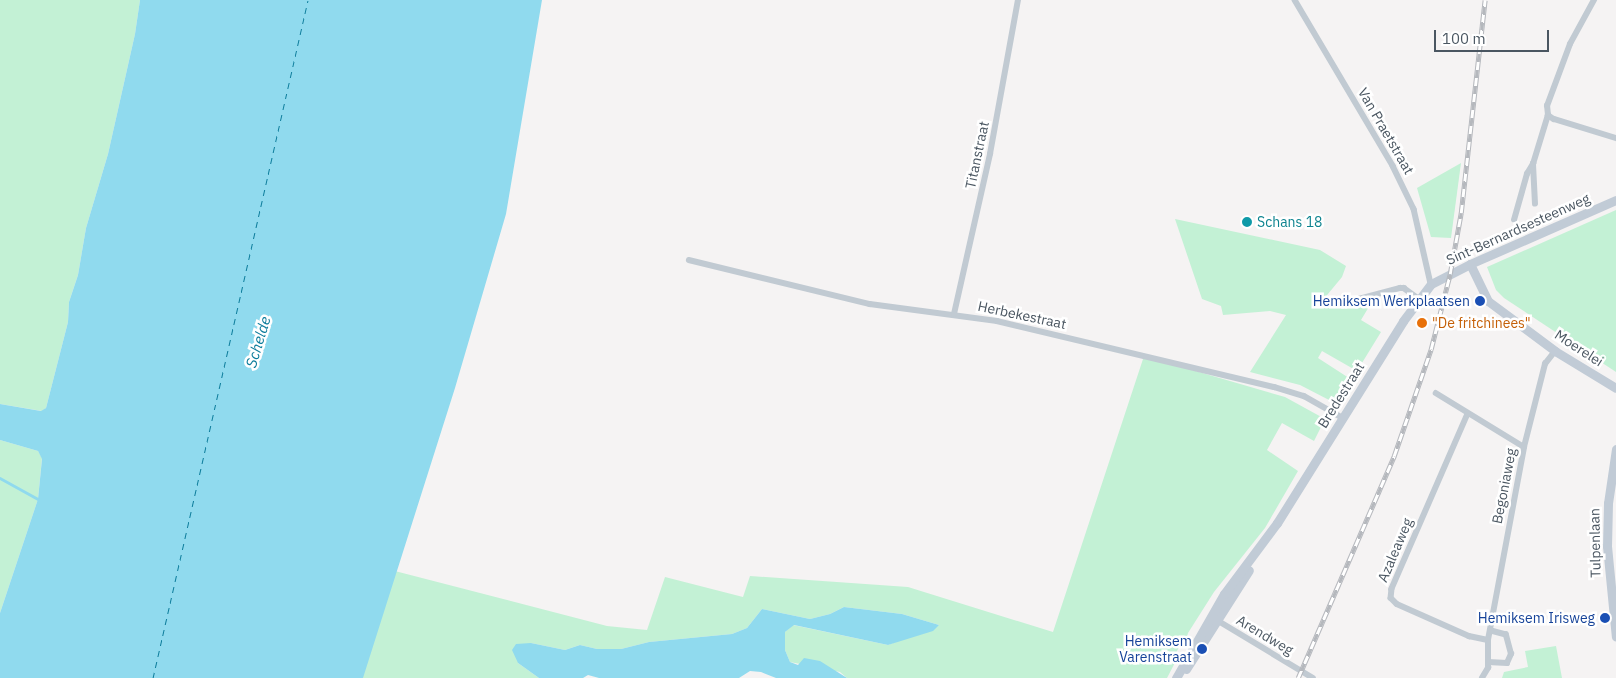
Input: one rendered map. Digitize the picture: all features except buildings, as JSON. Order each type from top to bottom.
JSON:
[{"type":"main road","name":"Sint-Bernardsesteenweg","points":[[1431,284],[1470,264],[1616,200]]},
{"type":"main road","name":"Moerelei","points":[[1470,264],[1488,301],[1555,351],[1616,388]]},
{"type":"main road","name":"Bredestraat","points":[[1181,678],[1343,418],[1419,299],[1431,284]]},
{"type":"main road","name":"Tulpenlaan","points":[[1616,449],[1608,503],[1606,546],[1616,637]]},
{"type":"main road","name":"Bredestraat","points":[[1176,678],[1224,594],[1277,523]]},
{"type":"street","name":"Titanstraat","points":[[954,314],[990,154],[1018,0]]},
{"type":"street","name":"Van Praetstraat","points":[[1295,0],[1393,166],[1414,210],[1431,284]]},
{"type":"street","points":[[1514,220],[1527,174],[1533,164],[1548,115],[1547,106],[1568,48],[1594,0]]},
{"type":"street","points":[[1548,115],[1554,119],[1616,138]]},
{"type":"street","points":[[1533,164],[1535,204]]},
{"type":"street","name":"Herbekestraat","points":[[688,260],[870,304],[997,321],[1290,391],[1311,399],[1343,418]]},
{"type":"street","points":[[1340,304],[1400,288],[1404,288],[1419,299]]},
{"type":"street","name":"Begoniaweg","points":[[1488,665],[1488,640],[1524,447],[1545,364],[1555,351]]},
{"type":"street","points":[[1436,393],[1524,447]]},
{"type":"street","name":"Azaleaweg","points":[[1468,414],[1390,594],[1397,604],[1469,636],[1488,640]]},
{"type":"street","name":"Arendweg","points":[[1217,620],[1313,678]]},
{"type":"street","points":[[1488,665],[1507,663],[1512,654],[1506,635],[1491,631]]},
{"type":"street","points":[[1488,665],[1491,676]]},
{"type":"street","points":[[1482,678],[1488,665]]},
{"type":"green space","points":[[0,0],[140,0],[135,34],[108,154],[86,228],[78,275],[69,302],[68,322],[46,408],[42,411],[0,404]]},
{"type":"green space","points":[[1461,163],[1451,238],[1431,237],[1417,188]]},
{"type":"green space","points":[[1616,210],[1616,372],[1504,298],[1496,290],[1487,267]]},
{"type":"green space","points":[[1175,219],[1320,250],[1346,266],[1342,277],[1323,300],[1336,307],[1373,300],[1361,320],[1381,332],[1357,371],[1322,351],[1318,358],[1352,380],[1339,401],[1331,401],[1300,385],[1250,372],[1286,315],[1270,311],[1223,315],[1221,306],[1202,299]]},
{"type":"green space","points":[[1144,356],[1285,397],[1325,419],[1314,441],[1282,423],[1267,450],[1298,471],[1265,528],[1214,592],[1188,633],[1185,644],[1181,643],[1176,653],[1179,655],[1167,678],[847,678],[840,672],[790,662],[785,650],[785,632],[793,625],[888,645],[939,625],[902,614],[844,607],[830,614],[810,619],[762,609],[747,628],[732,634],[649,642],[621,649],[597,649],[580,645],[565,650],[531,643],[518,663],[539,678],[358,678],[391,570],[607,626],[647,630],[665,577],[743,597],[750,576],[908,587],[1053,632]]},
{"type":"green space","points":[[0,440],[38,451],[42,458],[38,499],[0,613]]},
{"type":"green space","points":[[1556,646],[1562,678],[1502,678],[1504,672],[1528,667],[1525,651]]},
{"type":"water","name":"Schelde","points":[[140,0],[542,0],[506,214],[455,388],[363,678],[0,678],[0,613],[38,499],[42,459],[38,451],[0,440],[0,404],[41,411],[46,408],[68,322],[69,302],[78,275],[86,228],[108,154],[135,34]]},
{"type":"water","points":[[844,607],[902,614],[939,625],[933,631],[888,645],[794,625],[785,632],[785,650],[790,662],[798,665],[804,658],[820,661],[847,678],[776,678],[761,672],[750,671],[739,678],[599,678],[588,675],[583,678],[539,678],[518,663],[512,650],[516,644],[531,643],[565,650],[580,645],[597,649],[621,649],[649,642],[732,634],[747,628],[762,609],[810,619],[830,614]]},
{"type":"waterway","points":[[0,478],[38,499]]},
{"type":"ferry route","points":[[153,678],[308,0]]},
{"type":"railway","points":[[1298,678],[1394,456],[1431,349],[1450,274],[1461,213],[1485,0]]},
{"type":"place","name":"Schans 18","points":[[1247,222]]},
{"type":"place","name":"Hemiksem Werkplaatsen","points":[[1480,301]]},
{"type":"place","name":"\"De fritchinees\"","points":[[1422,323]]},
{"type":"place","name":"Hemiksem Irisweg","points":[[1605,618]]},
{"type":"place","name":"Hemiksem Varenstraat","points":[[1202,649]]}]
